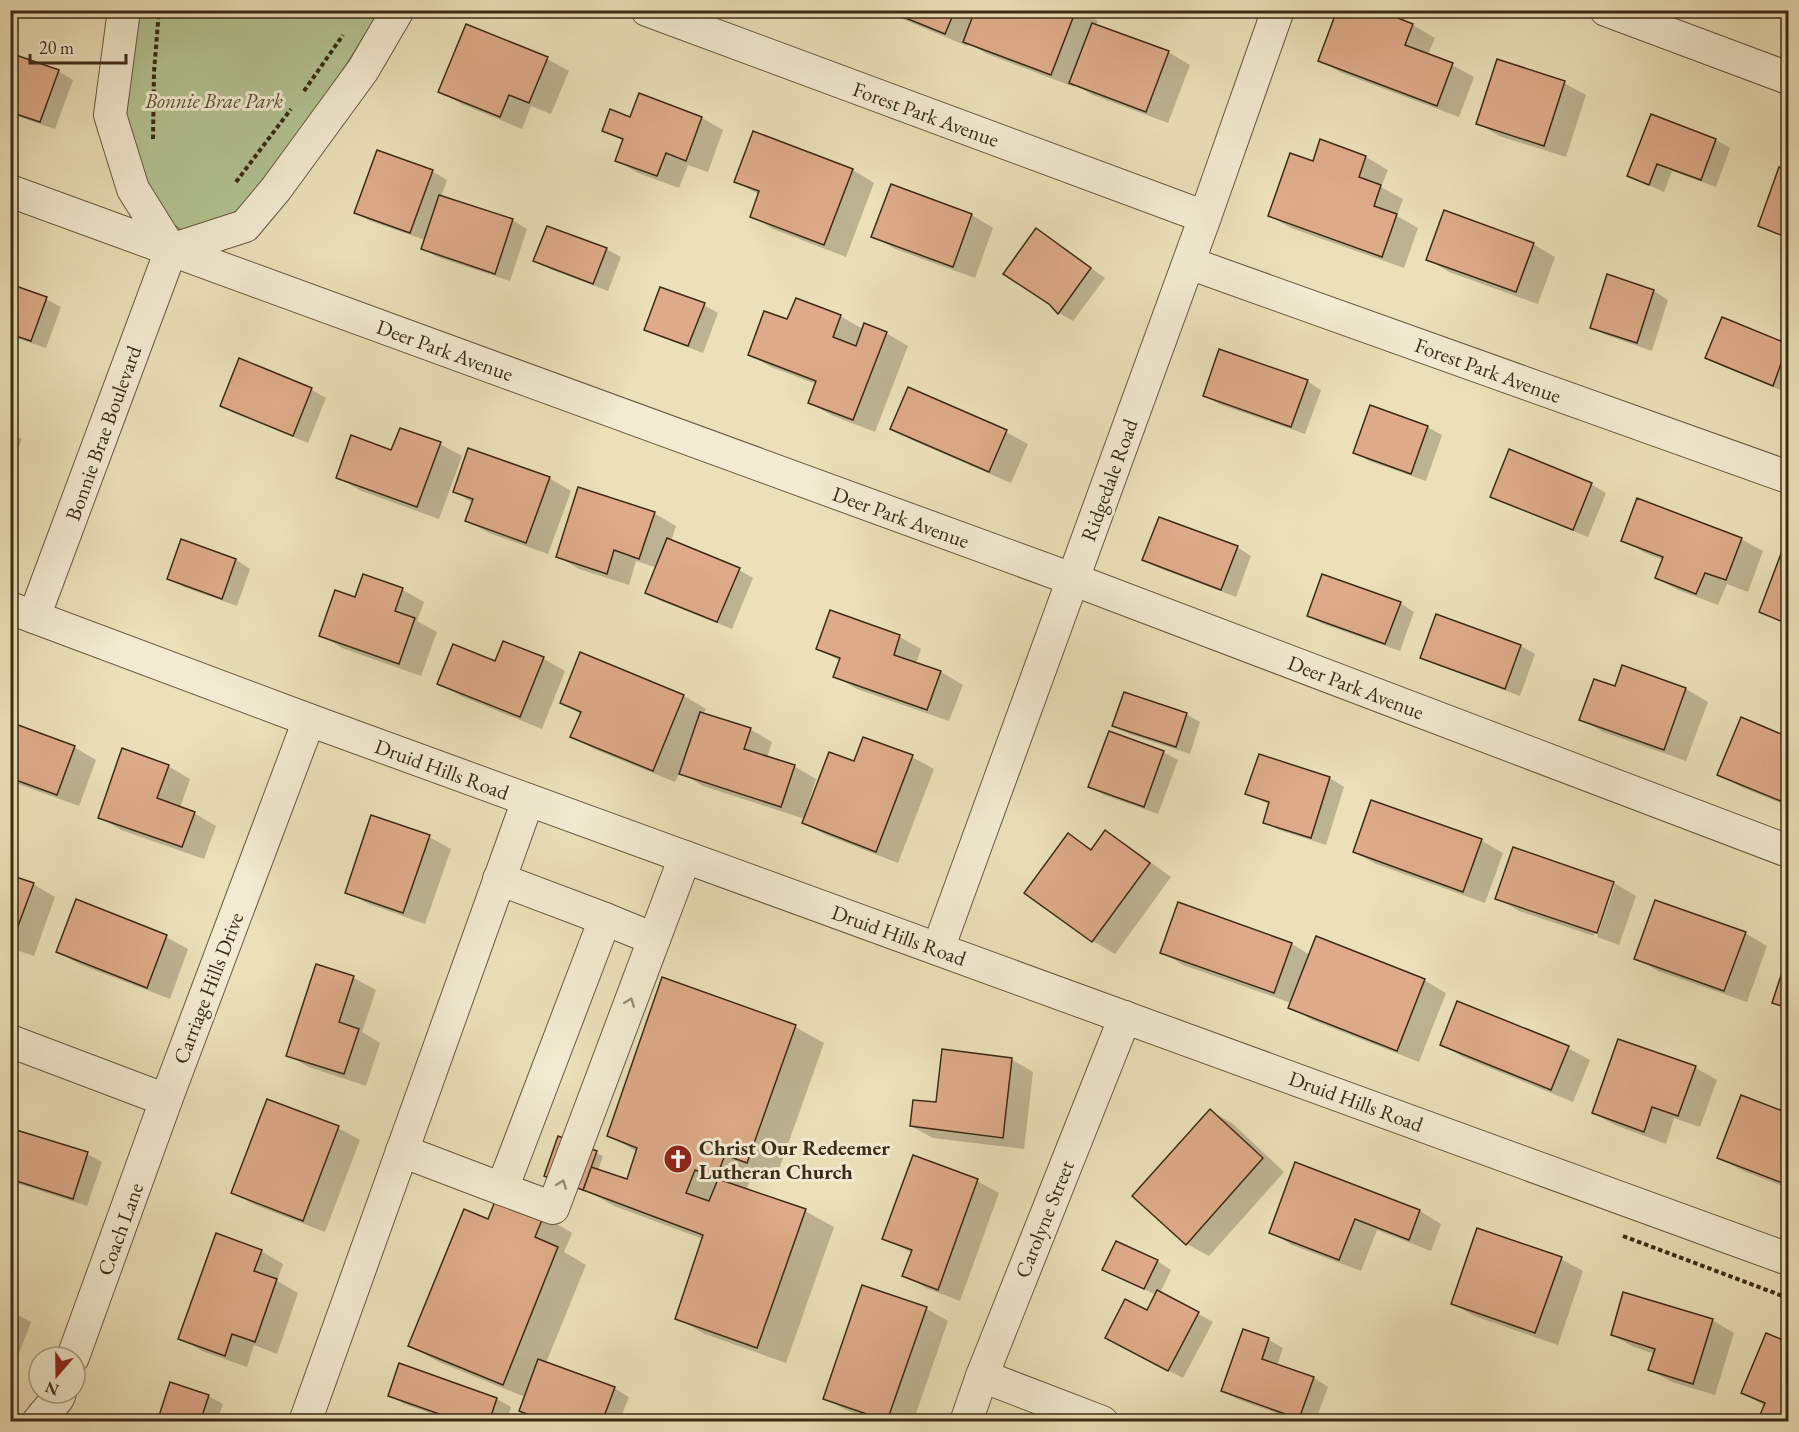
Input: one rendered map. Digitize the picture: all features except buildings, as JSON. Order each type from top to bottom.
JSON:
[{"type":"street","points":[[124,10],[110,115],[133,189],[171,250],[245,226],[276,189],[363,70],[398,10]]},
{"type":"street","name":"Forest Park Avenue","points":[[647,10],[1205,217]]},
{"type":"street","name":"Ridgedale Road","points":[[938,949],[1205,217],[1278,10]]},
{"type":"street","points":[[1605,10],[1788,78]]},
{"type":"street","name":"Deer Park Avenue","points":[[10,191],[1072,579],[1788,851]]},
{"type":"street","name":"Bonnie Brae Boulevard","points":[[22,612],[171,250]]},
{"type":"street","name":"Forest Park Avenue","points":[[1188,263],[1788,477]]},
{"type":"street","name":"Druid Hills Road","points":[[22,612],[309,720],[1788,1259]]},
{"type":"street","name":"Carriage Hills Drive","points":[[166,1100],[309,720]]},
{"type":"street","points":[[305,1422],[528,800]]},
{"type":"street","points":[[402,1151],[553,1208],[684,857]]},
{"type":"street","points":[[500,879],[654,939]]},
{"type":"street","points":[[502,1189],[605,919]]},
{"type":"street","name":"Carolyne Street","points":[[966,1422],[982,1376],[1125,1017]]},
{"type":"street","points":[[10,1041],[166,1100]]},
{"type":"street","name":"Coach Lane","points":[[77,1345],[166,1100]]},
{"type":"street","points":[[982,1376],[1102,1422]]},
{"type":"street","points":[[38,1422],[51,1405]]},
{"type":"path","points":[[153,147],[154,72],[159,10]]},
{"type":"path","points":[[302,95],[346,30]]},
{"type":"path","points":[[232,188],[295,104]]},
{"type":"green space","name":"Bonnie Brae Park","points":[[138,11],[380,11],[347,64],[266,182],[218,229],[186,234],[155,210],[141,179],[124,104]]},
{"type":"place","name":"Christ Our Redeemer Lutheran Church","points":[[678,1159]]}]
